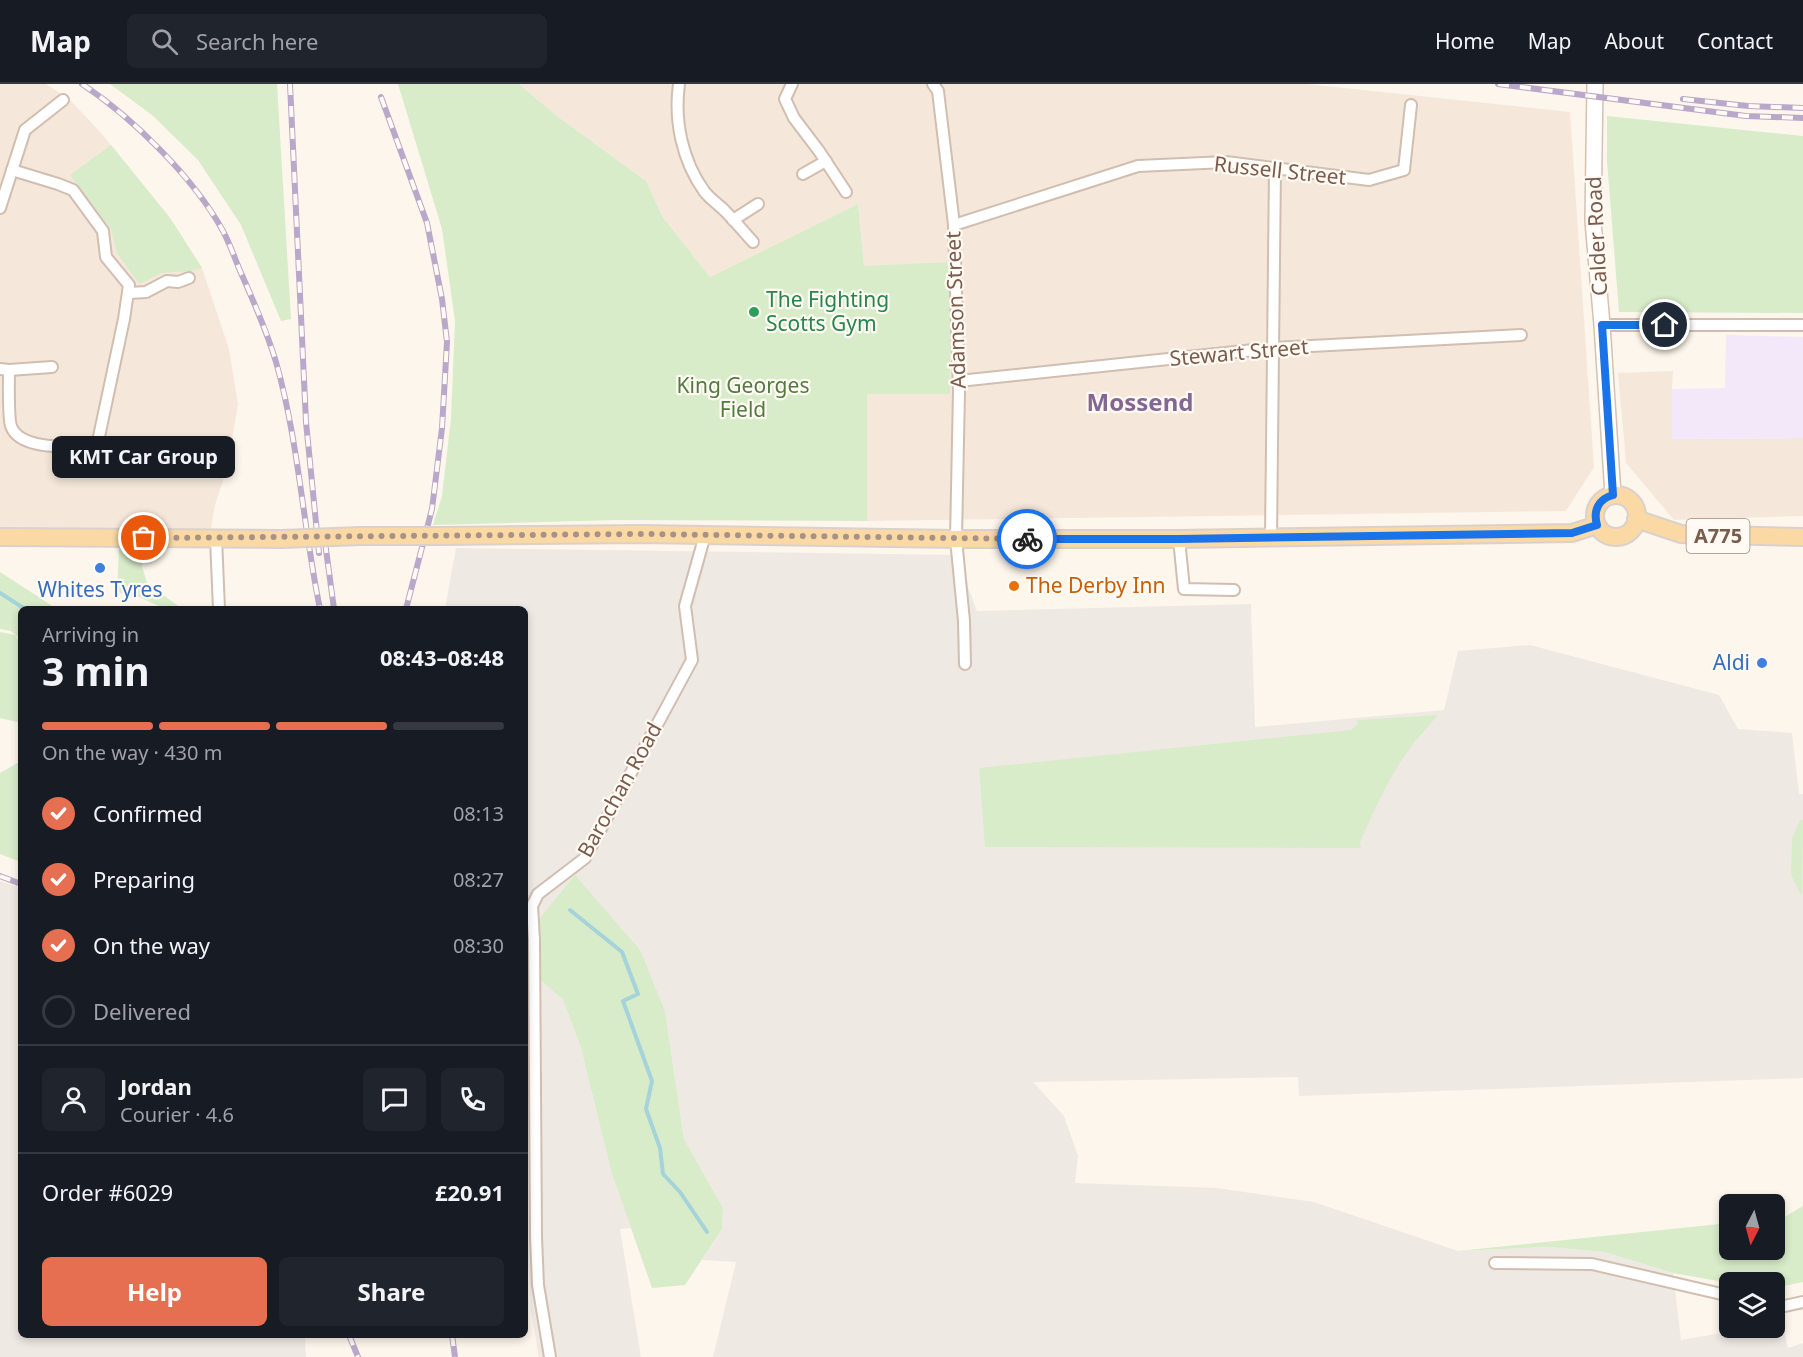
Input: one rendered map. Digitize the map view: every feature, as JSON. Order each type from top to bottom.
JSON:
[{"type":"main road","name":"Calder Road","points":[[1595,84],[1593,221],[1613,495]]},
{"type":"main road","points":[[1613,495],[1620,495],[1631,501],[1635,507],[1636,519],[1630,531],[1619,537],[1606,534],[1597,525],[1595,512],[1597,506],[1613,495]]},
{"type":"main road","name":"A775","points":[[1636,519],[1681,534],[1803,537]]},
{"type":"main road","points":[[0,537],[705,535],[956,539],[1179,539],[1572,533],[1597,525]]},
{"type":"street","points":[[678,84],[679,136],[691,169],[706,194],[753,242]]},
{"type":"street","points":[[792,84],[785,99],[794,118],[846,192]]},
{"type":"street","name":"Adamson Street","points":[[933,84],[938,91],[954,225],[959,381],[956,539],[964,621],[965,664]]},
{"type":"street","points":[[0,208],[25,130],[63,100]]},
{"type":"street","name":"Russell Street","points":[[954,225],[1138,166],[1226,162],[1369,180],[1404,170],[1411,105]]},
{"type":"street","points":[[803,174],[826,161]]},
{"type":"street","points":[[1271,538],[1275,168]]},
{"type":"street","points":[[12,170],[73,190],[103,231],[106,257],[129,285],[97,447],[37,445],[18,437],[11,426],[4,370],[52,368]]},
{"type":"street","points":[[733,220],[758,204]]},
{"type":"street","points":[[129,292],[146,292],[167,281],[178,282],[189,278]]},
{"type":"street","points":[[1602,325],[1803,325]]},
{"type":"street","name":"Stewart Street","points":[[959,381],[1274,348],[1521,335]]},
{"type":"street","name":"Barochan Road","points":[[550,1357],[538,1285],[536,1237],[532,906],[538,894],[585,858],[692,660],[685,606],[705,535]]},
{"type":"street","points":[[216,538],[219,606]]},
{"type":"street","points":[[1179,539],[1184,590],[1234,590]]},
{"type":"street","points":[[1495,1263],[1592,1263],[1719,1293]]},
{"type":"street","points":[[1785,1306],[1803,1302]]},
{"type":"shaded area","points":[[0,84],[46,84],[69,99],[102,134],[170,218],[202,268],[229,349],[238,404],[227,468],[215,505],[209,539],[0,538]]},
{"type":"shaded area","points":[[519,84],[1307,84],[1570,112],[1594,467],[1566,511],[867,521],[867,394],[950,394],[864,266],[858,204],[710,277],[662,216],[646,181],[557,116]]},
{"type":"shaded area","points":[[1726,335],[1803,337],[1803,438],[1672,439],[1672,389],[1725,388]]},
{"type":"shaded area","points":[[1673,371],[1672,439],[1803,438],[1803,516],[1674,520],[1626,463],[1618,373]]},
{"type":"shaded area","points":[[456,548],[956,555],[977,611],[1251,604],[1255,727],[1444,710],[1458,651],[1530,645],[1719,695],[1738,729],[1792,733],[1799,794],[1803,794],[1803,1078],[1299,1096],[1298,1077],[1033,1082],[1064,1116],[1078,1156],[1075,1183],[1217,1188],[1314,1202],[1458,1251],[1549,1247],[1604,1252],[1673,1273],[1681,1340],[1719,1333],[1719,1338],[1785,1338],[1785,1335],[1788,1348],[1803,1343],[1803,1357],[713,1357],[736,1262],[702,1260],[722,1229],[723,1208],[684,1139],[665,1011],[541,979],[563,1000],[581,1048],[611,1171],[631,1228],[620,1229],[641,1357],[539,1357],[531,1311],[528,1261],[528,606],[446,606]]},
{"type":"shaded area","points":[[0,881],[18,887],[18,1338],[305,1338],[306,1357],[0,1357]]},
{"type":"green space","points":[[110,84],[277,84],[291,319],[281,321],[241,225],[198,160],[152,115]]},
{"type":"green space","name":"King Georges Field","points":[[398,84],[519,84],[557,116],[646,181],[662,216],[710,277],[858,204],[864,266],[950,262],[950,394],[867,394],[867,521],[615,520],[433,525],[442,496],[451,418],[455,321],[442,229]]},
{"type":"green space","points":[[1607,116],[1803,136],[1803,313],[1619,312],[1607,161]]},
{"type":"green space","points":[[111,145],[170,218],[202,268],[162,273],[139,284],[117,253],[111,229],[70,175]]},
{"type":"green space","points":[[119,548],[143,549],[142,566],[147,583],[178,606],[158,606],[139,597],[117,592]]},
{"type":"green space","points":[[0,572],[52,606],[18,606],[18,637],[11,631],[0,629]]},
{"type":"green space","points":[[0,632],[15,635],[18,640],[18,722],[0,718]]},
{"type":"green space","points":[[1438,715],[1411,746],[1394,773],[1360,842],[1361,848],[985,847],[979,768],[1351,730],[1357,725],[1358,720]]},
{"type":"green space","points":[[18,763],[18,861],[0,854],[0,773]]},
{"type":"green space","points":[[1800,820],[1803,820],[1802,897],[1791,875],[1792,838]]},
{"type":"green space","points":[[575,875],[640,950],[665,1011],[684,1139],[723,1208],[722,1229],[685,1285],[652,1288],[611,1171],[581,1048],[563,1000],[541,980],[540,918]]},
{"type":"green space","points":[[1803,1206],[1803,1282],[1785,1286],[1785,1272],[1719,1272],[1719,1281],[1673,1273],[1604,1252],[1549,1247],[1458,1251],[1719,1224],[1719,1260],[1785,1260],[1785,1217]]},
{"type":"waterway","points":[[0,593],[20,606]]},
{"type":"waterway","points":[[570,910],[622,952],[638,994],[623,1001],[652,1081],[646,1109],[660,1148],[663,1174],[680,1192],[707,1232]]},
{"type":"railway","points":[[82,84],[121,113],[179,170],[211,211],[228,241],[269,340],[284,393],[296,454],[319,606]]},
{"type":"railway","points":[[290,84],[306,422],[319,553]]},
{"type":"railway","points":[[1498,84],[1746,116],[1803,118]]},
{"type":"railway","points":[[381,97],[427,223],[442,299],[447,342],[442,428],[432,509],[407,606]]},
{"type":"railway","points":[[1683,99],[1748,106],[1803,108]]},
{"type":"railway","points":[[325,542],[334,606]]},
{"type":"railway","points":[[0,876],[18,883]]},
{"type":"railway","points":[[350,1338],[358,1357]]},
{"type":"railway","points":[[452,1338],[455,1357]]},
{"type":"way so far","points":[[144,538],[643,534],[1027,539]]},
{"type":"place","name":"The Fighting Scotts Gym","points":[[754,312]]},
{"type":"place","name":"KMT Car Group","points":[[144,538]]},
{"type":"place","name":"Whites Tyres","points":[[100,568]]},
{"type":"place","name":"The Derby Inn","points":[[1014,586]]},
{"type":"place","name":"Aldi","points":[[1762,663]]},
{"type":"district","name":"Mossend","points":[[1140,403]]},
{"type":"route","points":[[1027,539],[1572,533],[1597,525],[1595,519],[1597,506],[1601,501],[1613,495],[1602,325],[1665,325]]}]
